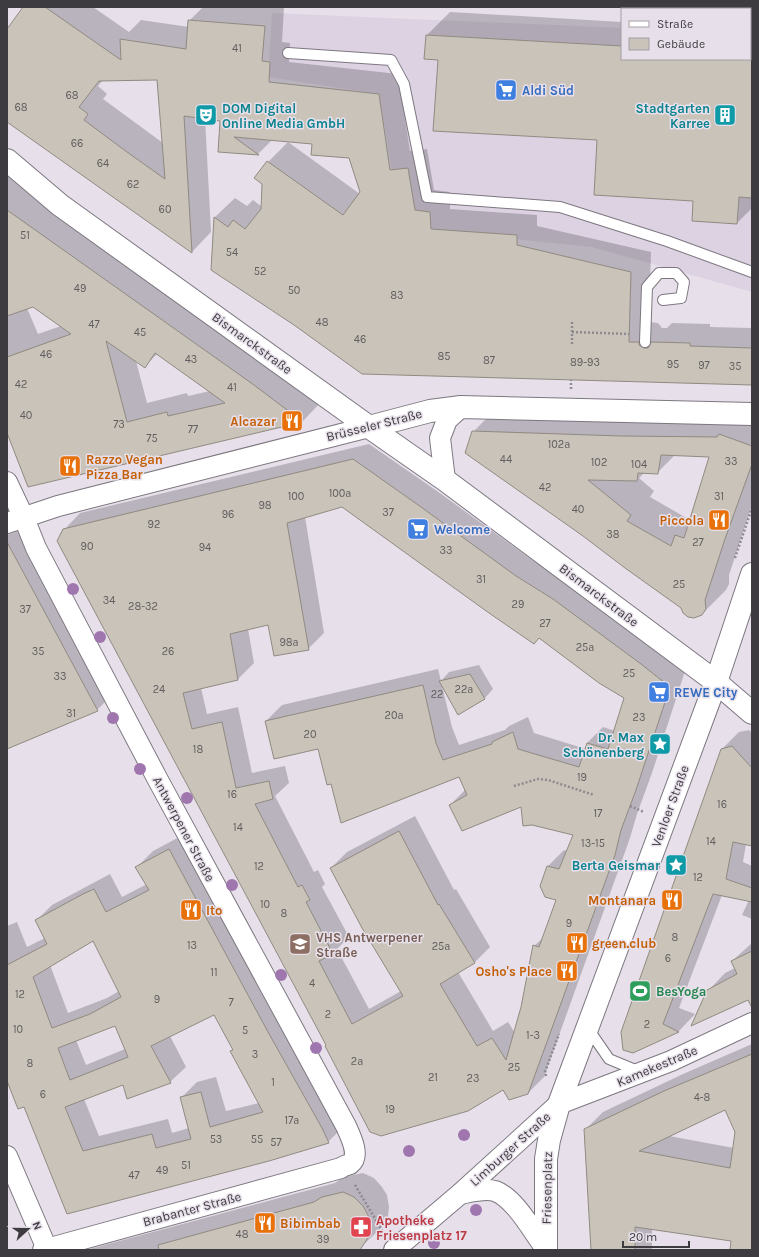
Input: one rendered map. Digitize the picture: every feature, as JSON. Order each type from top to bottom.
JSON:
[{"type":"street","name":"Bismarckstraße","points":[[7,160],[60,205],[445,480],[716,682],[752,713]]},
{"type":"street","name":"Bismarckstraße","points":[[7,174],[60,205]]},
{"type":"street","name":"Brüsseler Straße","points":[[15,520],[58,506],[430,411],[461,407],[752,414]]},
{"type":"street","points":[[445,480],[440,438],[447,420],[461,407]]},
{"type":"street","name":"Antwerpener Straße","points":[[7,482],[15,520],[36,548],[158,780],[346,1126],[352,1139],[355,1153],[351,1163],[341,1168]]},
{"type":"street","name":"Venloer Straße","points":[[560,1104],[587,1027],[716,682],[752,574]]},
{"type":"street","name":"Kamekestraße","points":[[560,1104],[671,1061],[752,1023]]},
{"type":"street","name":"Limburger Straße","points":[[389,1242],[460,1194],[560,1104]]},
{"type":"street","name":"Friesenplatz","points":[[546,1250],[546,1159],[549,1140],[560,1104]]},
{"type":"street","points":[[7,1156],[45,1249]]},
{"type":"street","name":"Brabanter Straße","points":[[45,1249],[341,1168]]},
{"type":"street","name":"Limburger Straße","points":[[460,1194],[494,1191],[506,1197],[519,1212],[546,1250]]},
{"type":"lane","points":[[288,53],[391,60],[404,84],[427,197],[560,207],[667,240],[752,272]]},
{"type":"lane","points":[[645,338],[647,287],[659,273],[676,273],[684,282],[681,298],[663,300]]},
{"type":"lane","points":[[587,1027],[609,1059],[642,1073]]},
{"type":"path","points":[[572,320],[572,344]]},
{"type":"path","points":[[572,332],[645,338]]},
{"type":"path","points":[[514,786],[538,779],[548,780],[594,795]]},
{"type":"path","points":[[341,1168],[354,1182],[389,1242]]},
{"type":"shaded area","points":[[272,13],[621,28],[621,60],[751,60],[752,34],[752,292],[592,247],[401,227],[379,94],[268,77]]},
{"type":"building","points":[[23,7],[45,7],[121,60],[120,39],[186,49],[188,20],[265,26],[262,61],[270,62],[269,82],[379,94],[390,170],[408,168],[415,210],[430,212],[431,229],[517,235],[517,245],[631,272],[629,342],[639,342],[639,345],[644,348],[648,348],[651,342],[690,343],[690,346],[752,348],[752,385],[362,374],[294,325],[211,270],[214,217],[228,227],[233,220],[245,229],[261,209],[262,184],[254,178],[267,161],[343,215],[360,192],[349,158],[311,155],[312,144],[234,137],[259,155],[218,152],[220,121],[184,116],[192,253],[7,122],[7,29]],"holes":[[[157,80],[165,179],[84,120],[88,114],[79,107],[99,81]]]},
{"type":"building","points":[[426,35],[621,46],[621,60],[752,59],[752,198],[739,197],[737,224],[692,221],[693,201],[594,195],[597,140],[433,131],[438,60],[424,59]]},
{"type":"building","points":[[7,210],[254,385],[303,422],[28,487],[7,433],[7,357],[71,334],[33,307],[7,316]],"holes":[[[106,341],[145,368],[155,353],[225,403],[168,416],[167,412],[127,422]]]},
{"type":"building","points":[[472,431],[621,436],[717,437],[719,434],[752,446],[752,464],[705,600],[706,609],[702,615],[694,618],[688,617],[683,613],[681,608],[583,536],[465,453]],"holes":[[[661,455],[709,457],[684,538],[675,535],[671,546],[627,521],[631,515],[588,480],[637,481],[638,473],[658,474]]]},
{"type":"building","points":[[353,459],[516,576],[553,599],[670,687],[636,790],[621,830],[615,855],[528,1094],[509,1100],[503,1090],[468,1111],[381,1136],[370,1132],[325,1046],[326,1045],[57,541],[63,529]],"holes":[[[342,507],[534,644],[539,638],[599,683],[624,698],[608,749],[587,743],[579,767],[518,749],[513,732],[492,742],[492,744],[443,760],[436,743],[423,685],[265,721],[274,759],[318,749],[327,785],[331,784],[341,823],[459,777],[467,795],[449,805],[462,831],[521,807],[523,826],[532,825],[573,835],[559,869],[547,866],[540,886],[545,897],[556,900],[539,947],[533,945],[521,1007],[506,1060],[492,1038],[477,1046],[440,984],[475,963],[439,904],[438,905],[399,831],[330,868],[362,928],[403,996],[352,1024],[319,961],[333,954],[306,902],[310,900],[302,885],[298,887],[255,804],[273,799],[269,781],[236,788],[222,722],[192,729],[183,693],[238,680],[230,634],[268,625],[274,656],[309,650],[287,523]]]},
{"type":"building","points":[[7,542],[98,711],[7,749]]},
{"type":"building","points":[[470,674],[485,699],[458,715],[439,681]]},
{"type":"building","points":[[732,746],[752,768],[752,846],[733,842],[726,879],[752,888],[752,902],[713,894],[663,1024],[679,1032],[633,1053],[623,1050],[621,1032],[721,749]]},
{"type":"building","points":[[169,849],[329,1143],[269,1161],[67,1214],[24,1107],[18,1109],[7,1081],[7,965],[47,944],[35,920],[83,894],[94,889],[106,912],[149,890],[135,867]],"holes":[[[93,941],[121,997],[90,1014],[52,1028],[33,977]],[[214,1015],[233,1050],[230,1051],[263,1112],[210,1127],[201,1092],[180,1097],[191,1139],[156,1148],[152,1134],[83,1151],[65,1107],[123,1085],[127,1099],[171,1083],[151,1046]],[[115,1026],[128,1057],[70,1080],[58,1048]]]},
{"type":"building","points":[[752,951],[752,1008],[748,1000],[691,1026],[707,990],[737,974],[731,961]]},
{"type":"building","points":[[752,1054],[752,1250],[730,1250],[731,1241],[635,1227],[635,1250],[591,1250],[584,1129],[664,1091]],"holes":[[[725,1110],[735,1132],[730,1168],[639,1151]]]},
{"type":"building","points":[[343,1192],[354,1197],[363,1206],[368,1215],[370,1228],[369,1236],[360,1250],[159,1250],[158,1245],[314,1202],[322,1197]]},
{"type":"place","name":"Aldi Süd","points":[[506,90]]},
{"type":"place","name":"DOM Digital Online Media GmbH","points":[[206,115]]},
{"type":"place","name":"Stadtgarten Karree","points":[[725,115]]},
{"type":"place","name":"Alcazar","points":[[292,421]]},
{"type":"place","name":"Razzo Vegan Pizza Bar","points":[[70,466]]},
{"type":"place","name":"Piccola","points":[[719,520]]},
{"type":"place","name":"Welcome","points":[[418,529]]},
{"type":"place","name":"REWE City","points":[[659,692]]},
{"type":"place","name":"Dr. Max Schönenberg","points":[[660,744]]},
{"type":"place","name":"Berta Geismar","points":[[676,865]]},
{"type":"place","name":"Montanara","points":[[672,900]]},
{"type":"place","name":"Ito","points":[[191,910]]},
{"type":"place","name":"green.club","points":[[577,943]]},
{"type":"place","name":"VHS Antwerpener Straße","points":[[300,944]]},
{"type":"place","name":"Osho's Place","points":[[567,971]]},
{"type":"place","name":"BesYoga","points":[[640,991]]},
{"type":"place","name":"Bibimbab","points":[[265,1223]]},
{"type":"place","name":"Apotheke Friesenplatz 17","points":[[361,1227]]}]
